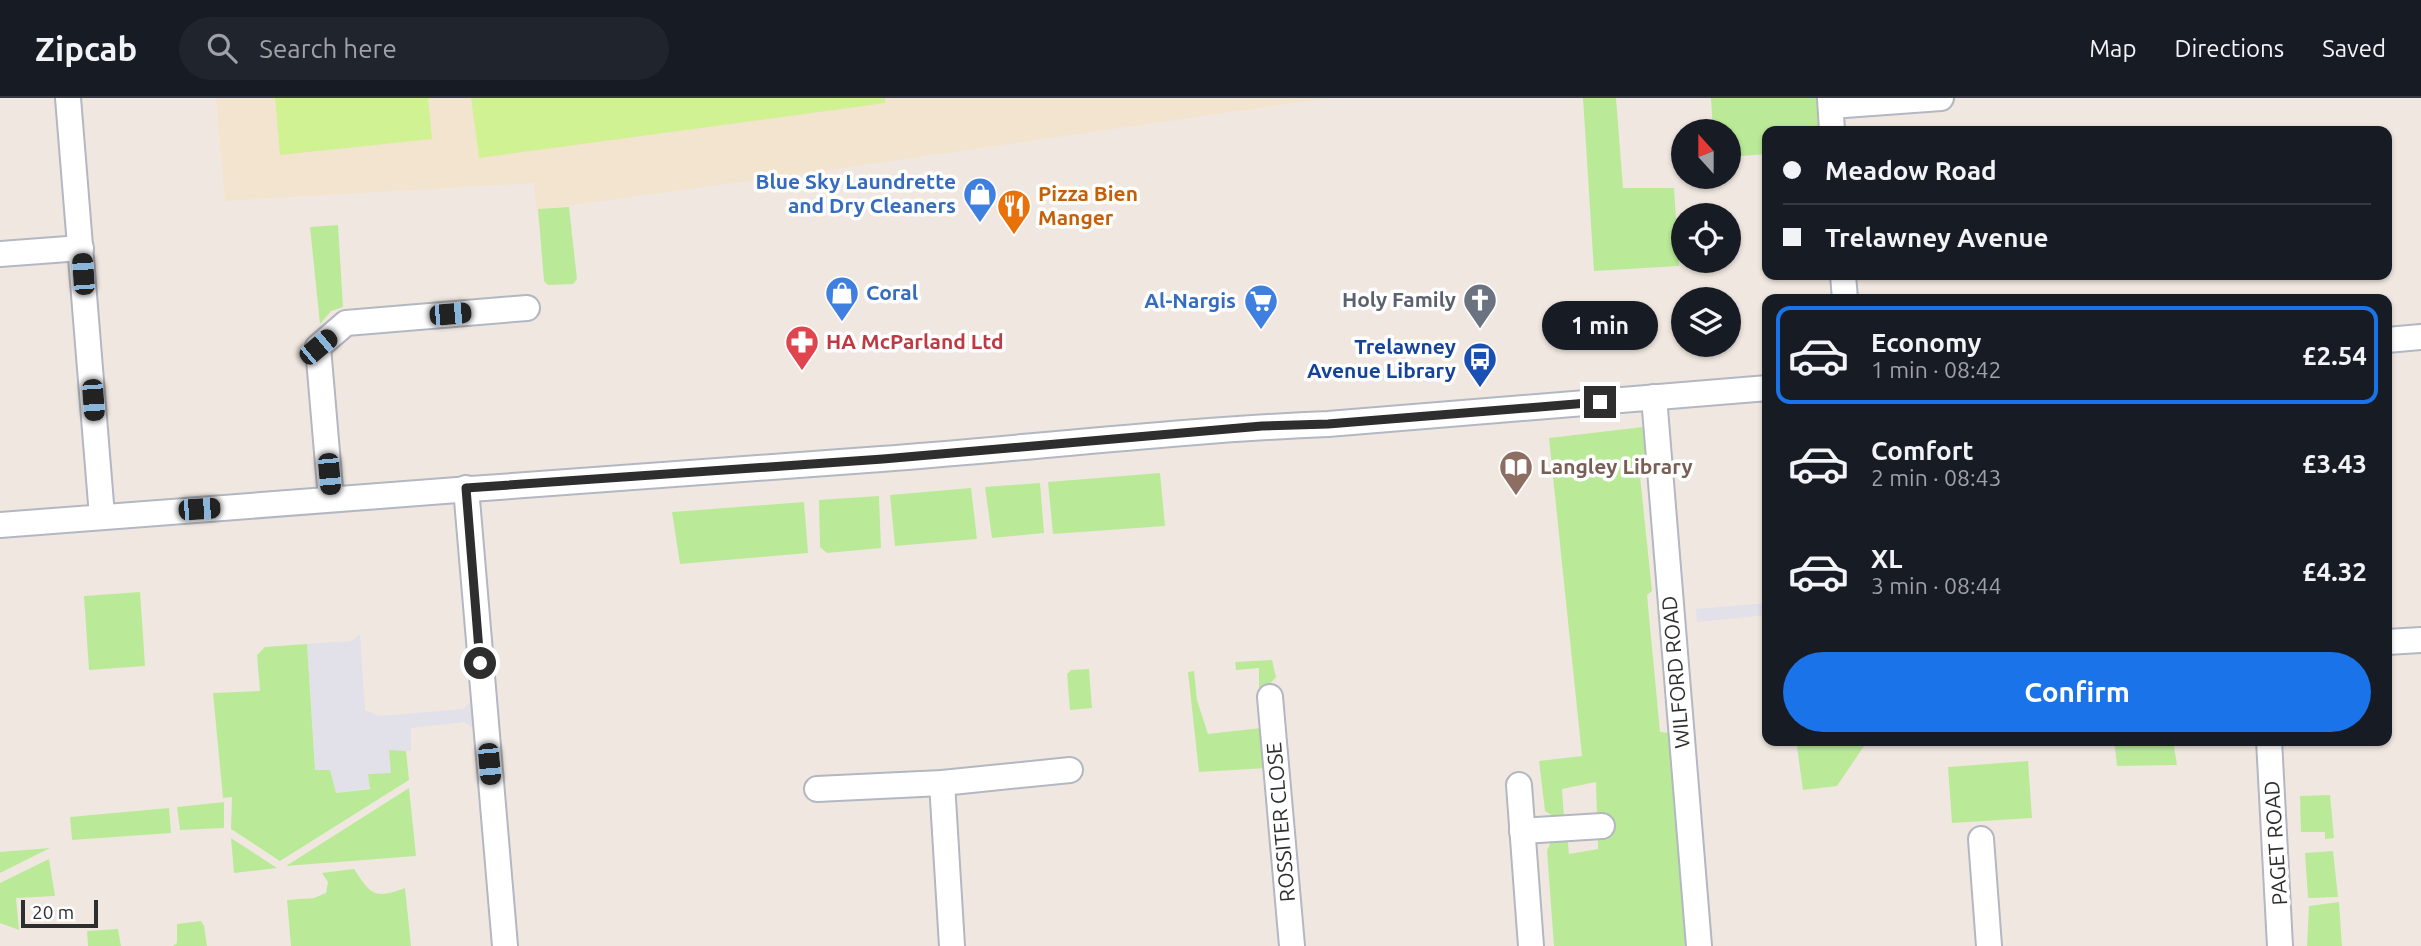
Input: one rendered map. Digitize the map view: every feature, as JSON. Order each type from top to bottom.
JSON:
[{"type":"street","points":[[68,98],[102,516]]},
{"type":"street","points":[[1832,126],[1830,102],[1941,98]]},
{"type":"street","points":[[0,254],[81,248]]},
{"type":"street","points":[[331,499],[318,347],[346,323],[527,308]]},
{"type":"street","points":[[2392,340],[2421,337]]},
{"type":"street","points":[[0,525],[466,488],[883,459],[1762,388]]},
{"type":"street","name":"WILFORD ROAD","points":[[1654,397],[1699,946]]},
{"type":"street","points":[[466,488],[505,946]]},
{"type":"street","points":[[2392,642],[2421,640]]},
{"type":"street","name":"ROSSITER CLOSE","points":[[1270,698],[1292,946]]},
{"type":"street","name":"PAGET ROAD","points":[[2269,746],[2280,946]]},
{"type":"street","points":[[817,789],[943,783],[1070,771]]},
{"type":"street","points":[[943,783],[952,946]]},
{"type":"street","points":[[1519,785],[1531,946]]},
{"type":"street","points":[[1522,831],[1602,826]]},
{"type":"street","points":[[1981,839],[1989,946]]},
{"type":"shaded area","points":[[216,98],[1329,98],[536,210],[534,183],[225,201]]},
{"type":"shaded area","points":[[1762,603],[1762,616],[1697,622],[1696,609]]},
{"type":"shaded area","points":[[360,634],[365,710],[379,716],[463,709],[470,703],[476,730],[464,722],[411,728],[411,751],[389,751],[392,773],[368,774],[370,788],[336,793],[315,770],[307,644],[351,641]]},
{"type":"green space","points":[[275,98],[428,98],[432,139],[280,155]]},
{"type":"green space","points":[[471,98],[885,98],[885,103],[479,158]]},
{"type":"green space","points":[[1583,98],[1616,98],[1623,188],[1674,189],[1675,203],[1671,203],[1671,266],[1594,271]]},
{"type":"green space","points":[[1711,98],[1821,98],[1823,126],[1762,126],[1762,154],[1741,156],[1741,119],[1712,119]]},
{"type":"green space","points":[[569,207],[577,279],[573,284],[548,285],[544,281],[538,209]]},
{"type":"green space","points":[[338,225],[343,307],[331,311],[320,324],[310,227]]},
{"type":"green space","points":[[1643,427],[1650,436],[1651,466],[1639,467],[1652,591],[1647,595],[1660,732],[1679,734],[1694,946],[1554,946],[1547,851],[1552,839],[1567,833],[1569,854],[1598,849],[1596,782],[1562,789],[1564,817],[1553,816],[1545,811],[1539,761],[1582,756],[1549,438]]},
{"type":"green space","points":[[1160,473],[1165,526],[1053,534],[1048,482]]},
{"type":"green space","points":[[1040,483],[1044,533],[992,538],[985,487]]},
{"type":"green space","points":[[971,488],[977,539],[895,546],[890,495]]},
{"type":"green space","points":[[879,496],[881,548],[827,553],[820,547],[819,500]]},
{"type":"green space","points":[[804,502],[808,553],[680,564],[672,512]]},
{"type":"green space","points":[[140,592],[145,666],[89,670],[84,596]]},
{"type":"green space","points":[[307,644],[315,770],[330,770],[336,793],[370,789],[368,774],[391,773],[389,750],[406,751],[409,780],[280,861],[231,829],[232,797],[223,798],[213,693],[260,691],[257,655],[265,647]]},
{"type":"green space","points":[[1272,660],[1276,677],[1268,686],[1259,689],[1259,668],[1236,670],[1235,662]]},
{"type":"green space","points":[[1089,669],[1092,708],[1070,710],[1067,674],[1071,670]]},
{"type":"green space","points":[[1194,671],[1197,700],[1208,734],[1261,728],[1283,767],[1199,772],[1188,672]]},
{"type":"green space","points":[[1797,746],[1864,746],[1837,786],[1803,790]]},
{"type":"green space","points":[[2115,746],[2174,746],[2177,765],[2117,766]]},
{"type":"green space","points":[[2028,761],[2032,818],[1952,823],[1948,767]]},
{"type":"green space","points":[[409,788],[416,856],[286,866]]},
{"type":"green space","points":[[2330,795],[2334,838],[2325,839],[2325,832],[2301,832],[2300,796]]},
{"type":"green space","points":[[224,802],[224,828],[180,830],[177,807]]},
{"type":"green space","points":[[169,808],[171,833],[72,840],[70,817]]},
{"type":"green space","points":[[231,838],[277,868],[234,873]]},
{"type":"green space","points":[[50,848],[0,873],[0,852]]},
{"type":"green space","points":[[2333,851],[2338,897],[2308,898],[2305,853]]},
{"type":"green space","points":[[49,859],[55,896],[16,898],[19,930],[0,923],[0,883]]},
{"type":"green space","points":[[354,869],[369,889],[379,894],[405,888],[411,946],[291,946],[287,900],[314,898],[326,893],[328,882],[322,873]]},
{"type":"green space","points":[[2339,902],[2342,946],[2307,946],[2309,906]]},
{"type":"green space","points":[[201,921],[207,946],[173,946],[177,943],[177,924]]},
{"type":"green space","points":[[118,929],[121,946],[88,946],[87,931]]},
{"type":"place","name":"Blue Sky Laundrette and Dry Cleaners","points":[[980,224]]},
{"type":"place","name":"Pizza Bien Manger","points":[[1014,236]]},
{"type":"place","name":"Coral","points":[[842,323]]},
{"type":"place","name":"Holy Family","points":[[1480,330]]},
{"type":"place","name":"Al-Nargis","points":[[1261,331]]},
{"type":"place","name":"HA McParland Ltd","points":[[802,372]]},
{"type":"place","name":"Trelawney Avenue Library","points":[[1480,389]]},
{"type":"place","name":"Langley Library","points":[[1516,497]]},
{"type":"route","points":[[480,663],[466,488],[883,459],[1262,426],[1328,424],[1600,402]]}]
